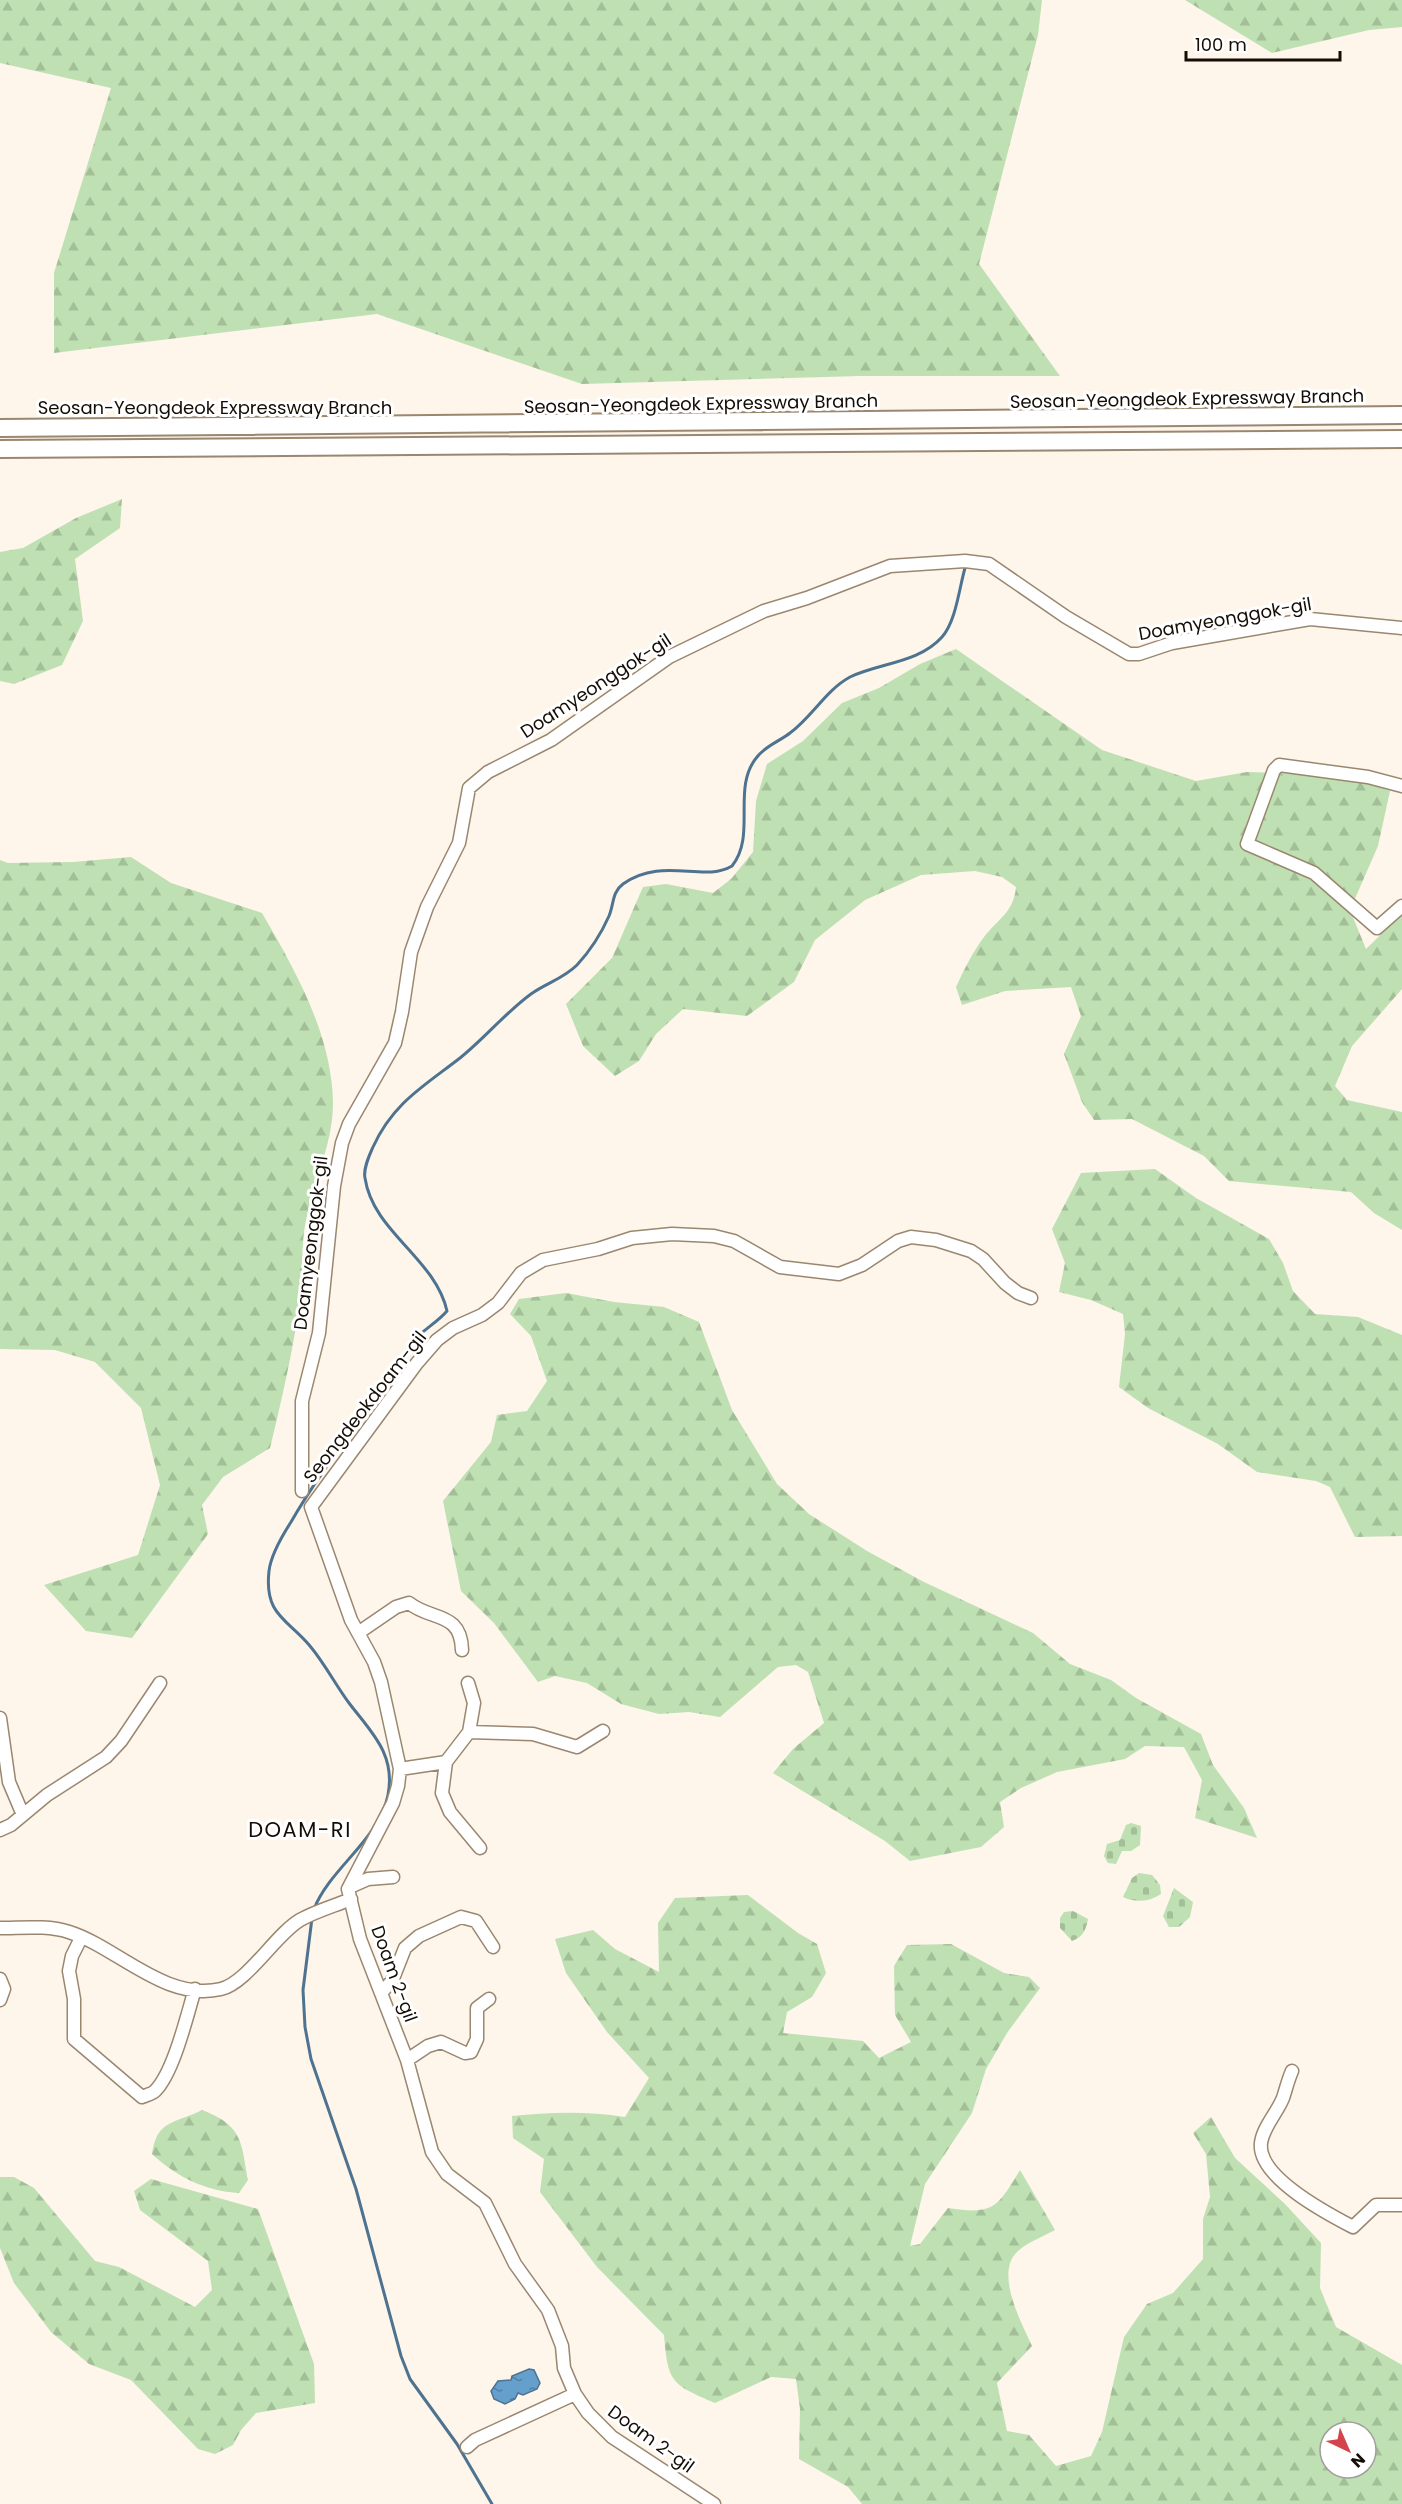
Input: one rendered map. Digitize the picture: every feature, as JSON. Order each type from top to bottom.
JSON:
[{"type":"highway","name":"Seosan-Yeongdeok Expressway Branch","points":[[0,428],[1402,416]]},
{"type":"highway","name":"Seosan-Yeongdeok Expressway Branch","points":[[0,448],[1402,439]]},
{"type":"street","name":"Doamyeonggok-gil","points":[[302,1491],[302,1401],[319,1333],[334,1186],[342,1143],[348,1124],[395,1043],[411,952],[427,907],[459,843],[466,795],[475,782],[551,740],[669,657],[764,611],[807,598],[890,566],[965,561],[989,564],[1066,617],[1130,654],[1139,654],[1172,643],[1310,619],[1402,628]]},
{"type":"street","points":[[1402,786],[1368,777],[1279,765],[1274,770],[1247,839],[1247,844],[1314,873],[1377,928],[1402,906]]},
{"type":"street","name":"Seongdeokdoam-gil","points":[[358,1633],[311,1507],[417,1363],[437,1340],[453,1328],[482,1315],[498,1303],[521,1273],[543,1260],[598,1249],[632,1238],[672,1234],[714,1236],[741,1244],[780,1267],[839,1274],[862,1265],[898,1241],[910,1237],[936,1240],[970,1251],[983,1259],[1018,1293],[1031,1298]]},
{"type":"street","points":[[351,1893],[356,1870],[393,1803],[400,1769],[381,1682],[374,1662],[358,1633],[396,1607],[409,1603],[418,1610],[448,1619],[456,1627],[462,1650]]},
{"type":"street","points":[[0,1830],[47,1795],[106,1758],[121,1741],[160,1683]]},
{"type":"street","points":[[468,1683],[474,1703],[469,1732],[446,1762],[442,1792],[446,1804],[480,1848]]},
{"type":"street","points":[[0,1718],[9,1782],[23,1815]]},
{"type":"street","points":[[469,1732],[533,1734],[577,1747],[603,1731]]},
{"type":"street","points":[[400,1769],[446,1762]]},
{"type":"street","points":[[0,1928],[37,1927],[69,1932],[147,1974],[195,1989],[222,1989],[246,1972],[298,1921],[321,1911],[351,1893],[368,1879],[393,1877]]},
{"type":"street","name":"Doam 2-gil","points":[[351,1893],[360,1939],[407,2061],[432,2152],[447,2174],[485,2203],[516,2264],[548,2310],[562,2346],[564,2368],[574,2394],[588,2413],[612,2437],[714,2504]]},
{"type":"street","points":[[381,1993],[392,1981],[405,1948],[418,1935],[448,1920],[461,1917],[477,1921],[493,1947]]},
{"type":"street","points":[[81,1938],[72,1956],[69,1971],[74,1999],[74,2039],[142,2097],[154,2091],[164,2075],[179,2044],[195,1989]]},
{"type":"street","points":[[0,1979],[4,1989],[0,2000]]},
{"type":"street","points":[[407,2061],[428,2046],[441,2042],[465,2053],[471,2052],[477,2038],[477,2008],[489,1999]]},
{"type":"street","points":[[1292,2071],[1283,2098],[1261,2143],[1261,2153],[1271,2171],[1294,2190],[1353,2227],[1376,2205],[1402,2205]]},
{"type":"street","points":[[467,2447],[476,2440],[574,2394]]},
{"type":"green space","points":[[0,0],[1042,0],[1038,35],[979,264],[1060,376],[860,376],[582,384],[377,314],[54,353],[54,273],[111,88],[0,63]]},
{"type":"green space","points":[[1185,0],[1402,0],[1402,27],[1369,30],[1272,53]]},
{"type":"green space","points":[[122,499],[120,528],[75,559],[83,621],[62,665],[14,684],[0,681],[0,552],[23,548],[76,518]]},
{"type":"green space","points":[[956,649],[1102,750],[1196,781],[1247,772],[1347,775],[1390,791],[1378,846],[1350,910],[1366,949],[1402,914],[1402,989],[1352,1046],[1335,1086],[1347,1100],[1402,1112],[1402,1230],[1374,1213],[1351,1192],[1229,1181],[1204,1156],[1132,1119],[1094,1120],[1082,1102],[1064,1054],[1081,1016],[1071,987],[1005,991],[962,1005],[956,987],[962,974],[980,943],[1009,909],[1015,896],[1016,887],[1002,877],[975,871],[921,875],[865,900],[815,940],[794,982],[747,1016],[683,1009],[656,1034],[639,1061],[615,1076],[583,1046],[566,1004],[612,958],[643,887],[666,884],[713,893],[731,879],[753,852],[756,801],[767,764],[803,741],[842,703],[879,688],[920,664]]},
{"type":"green space","points":[[131,857],[171,883],[262,913],[310,1003],[326,1052],[333,1103],[329,1136],[304,1232],[301,1292],[297,1319],[270,1448],[223,1477],[202,1505],[208,1534],[132,1638],[86,1631],[44,1585],[138,1555],[160,1485],[141,1408],[95,1362],[55,1350],[0,1349],[0,860],[8,863],[73,862]]},
{"type":"green space","points":[[1155,1169],[1196,1198],[1269,1239],[1283,1263],[1293,1291],[1315,1314],[1358,1317],[1402,1335],[1402,1536],[1355,1537],[1330,1487],[1316,1481],[1257,1472],[1218,1444],[1148,1408],[1119,1387],[1125,1334],[1123,1314],[1091,1300],[1059,1292],[1065,1263],[1052,1229],[1081,1173]]},
{"type":"green space","points":[[566,1293],[614,1302],[664,1307],[699,1322],[732,1410],[777,1484],[809,1514],[867,1551],[924,1582],[1033,1633],[1070,1664],[1111,1680],[1136,1698],[1201,1734],[1213,1765],[1244,1808],[1257,1838],[1195,1818],[1202,1780],[1184,1747],[1145,1746],[1125,1759],[1057,1772],[1021,1788],[1000,1802],[1004,1827],[981,1847],[910,1861],[885,1841],[773,1773],[793,1749],[824,1723],[808,1672],[796,1665],[778,1667],[720,1717],[689,1712],[659,1714],[621,1704],[587,1683],[555,1676],[538,1682],[494,1623],[461,1591],[443,1501],[491,1442],[497,1415],[527,1411],[547,1381],[531,1336],[510,1314],[519,1299]]},
{"type":"green space","points":[[1131,1823],[1141,1826],[1140,1845],[1131,1851],[1122,1851],[1116,1864],[1108,1863],[1104,1856],[1107,1844],[1120,1840],[1126,1825]]},
{"type":"green space","points":[[1139,1873],[1152,1875],[1160,1885],[1161,1894],[1142,1901],[1123,1897],[1132,1878]]},
{"type":"green space","points":[[1174,1888],[1193,1902],[1190,1917],[1179,1927],[1169,1927],[1163,1916]]},
{"type":"green space","points":[[748,1895],[798,1933],[817,1944],[826,1973],[812,1997],[787,2012],[783,2033],[863,2041],[879,2058],[911,2042],[895,2015],[894,1966],[907,1945],[951,1944],[1004,1973],[1029,1977],[1040,1988],[1007,2033],[986,2069],[972,2113],[925,2184],[910,2246],[920,2244],[948,2208],[975,2210],[993,2206],[1006,2193],[1020,2170],[1055,2230],[1031,2242],[1018,2251],[1011,2260],[1009,2284],[1012,2297],[1032,2346],[997,2383],[1007,2431],[1029,2435],[1056,2466],[1091,2456],[1102,2432],[1124,2337],[1147,2304],[1173,2293],[1203,2259],[1203,2219],[1210,2197],[1206,2154],[1193,2133],[1211,2117],[1235,2158],[1285,2204],[1321,2243],[1320,2288],[1336,2327],[1402,2365],[1402,2504],[862,2504],[848,2487],[799,2459],[800,2409],[796,2379],[771,2377],[715,2403],[681,2386],[675,2380],[668,2364],[664,2335],[597,2267],[540,2192],[544,2159],[513,2138],[512,2116],[568,2113],[625,2117],[649,2078],[607,2032],[566,1973],[555,1939],[593,1930],[615,1949],[659,1972],[658,1923],[675,1898]]},
{"type":"green space","points":[[1073,1911],[1088,1919],[1083,1933],[1072,1941],[1060,1928],[1060,1918],[1064,1912]]},
{"type":"green space","points":[[202,2110],[226,2122],[238,2136],[248,2180],[239,2193],[203,2186],[171,2170],[152,2154],[154,2143],[163,2128]]},
{"type":"green space","points":[[0,2177],[14,2177],[34,2188],[95,2261],[119,2267],[195,2307],[212,2290],[208,2261],[140,2210],[134,2191],[151,2179],[258,2209],[314,2364],[315,2403],[256,2413],[241,2430],[233,2445],[215,2454],[198,2449],[131,2380],[89,2364],[51,2332],[14,2283],[0,2248]]},
{"type":"water","points":[[529,2369],[534,2370],[540,2383],[537,2389],[523,2395],[518,2393],[515,2399],[505,2404],[494,2399],[491,2391],[498,2381],[511,2380],[512,2376]]},
{"type":"waterway","points":[[314,1909],[331,1880],[375,1826],[383,1811],[390,1780],[380,1744],[310,1646],[274,1607],[268,1586],[270,1565],[274,1552],[302,1503],[390,1380],[410,1345],[447,1311],[430,1275],[391,1230],[370,1197],[365,1174],[373,1147],[390,1118],[410,1096],[460,1058],[522,1001],[577,965],[591,948],[602,929],[619,887],[638,876],[653,872],[667,870],[709,872],[721,871],[732,866],[743,840],[744,797],[749,769],[757,757],[798,727],[841,682],[861,672],[910,657],[933,646],[951,622],[965,568]]},
{"type":"waterway","points":[[312,1918],[303,1990],[305,2027],[311,2059],[356,2189],[401,2356],[410,2379],[457,2444],[492,2504]]},
{"type":"district","name":"DOAM-RI","points":[[300,1830]]}]
